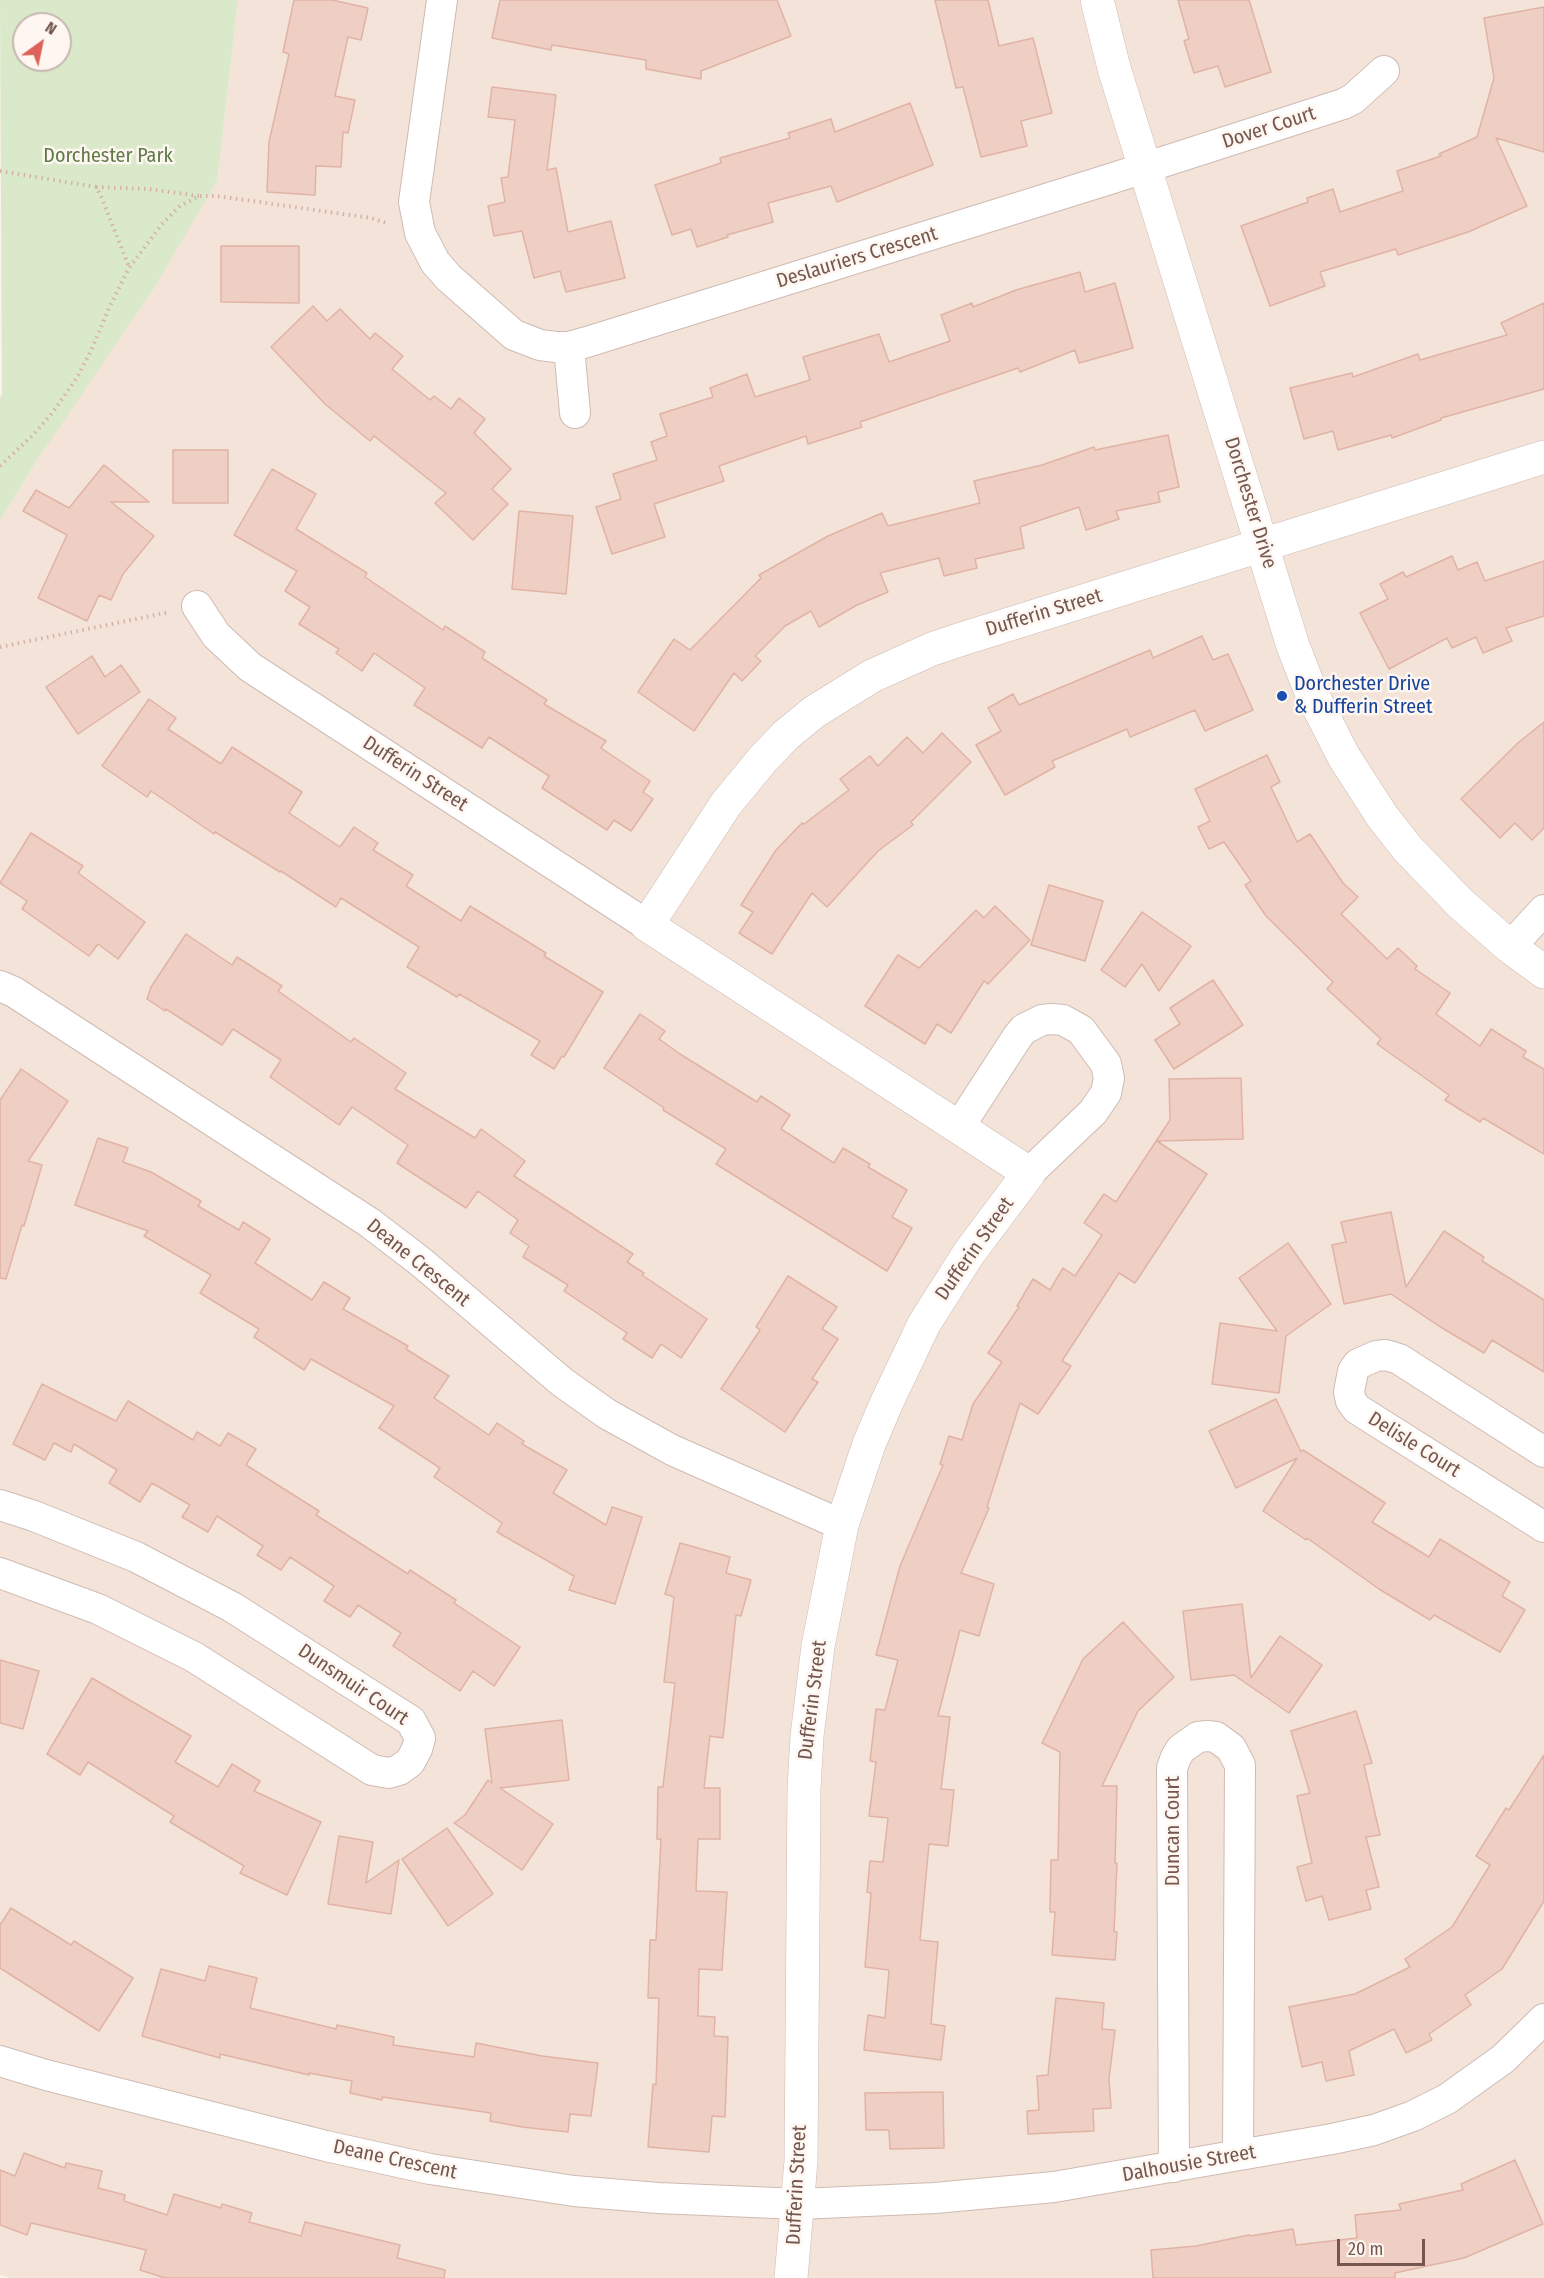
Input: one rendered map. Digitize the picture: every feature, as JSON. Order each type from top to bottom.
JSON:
[{"type":"street","name":"Deslauriers Crescent","points":[[442,0],[414,202],[420,234],[435,262],[442,270],[514,335],[540,345],[569,347],[1145,168]]},
{"type":"street","name":"Dorchester Drive","points":[[1097,0],[1114,68],[1301,669],[1326,723],[1350,766],[1382,816],[1407,848],[1460,903],[1510,947],[1544,972]]},
{"type":"street","name":"Dover Court","points":[[1145,168],[1343,104],[1353,99],[1384,71]]},
{"type":"street","points":[[569,347],[575,413]]},
{"type":"street","name":"Dufferin Street","points":[[647,925],[744,781],[786,735],[838,695],[872,676],[932,649],[1544,457]]},
{"type":"street","name":"Dufferin Street","points":[[197,606],[216,635],[250,667],[1029,1173]]},
{"type":"street","points":[[1510,947],[1544,910]]},
{"type":"street","name":"Deane Crescent","points":[[0,986],[34,1005],[370,1223],[421,1262],[562,1382],[607,1414],[672,1450],[842,1525]]},
{"type":"street","name":"Dufferin Street","points":[[791,2278],[801,2161],[804,1789],[807,1736],[818,1646],[842,1525],[873,1434],[924,1324],[969,1253],[1029,1173],[1093,1112],[1106,1093],[1109,1078],[1106,1064],[1082,1030],[1063,1020],[1042,1020],[1024,1029],[1018,1036],[959,1127]]},
{"type":"street","name":"Delisle Court","points":[[1544,1452],[1399,1359],[1386,1355],[1376,1356],[1358,1364],[1353,1371],[1348,1392],[1357,1408],[1544,1527]]},
{"type":"street","name":"Dunsmuir Court","points":[[0,1505],[136,1557],[231,1607],[411,1721],[420,1738],[417,1749],[410,1761],[399,1770],[388,1773],[372,1770],[194,1657],[98,1610],[0,1573]]},
{"type":"street","name":"Duncan Court","points":[[1174,2167],[1172,1768],[1181,1749],[1198,1737],[1207,1736],[1216,1737],[1232,1748],[1240,1765],[1238,2155]]},
{"type":"street","name":"Dalhousie Street","points":[[799,2204],[1003,2193],[1054,2187],[1374,2130],[1413,2116],[1447,2099],[1503,2059],[1544,2019]]},
{"type":"street","name":"Deane Crescent","points":[[0,2061],[46,2075],[326,2146],[430,2169],[574,2191],[658,2198],[799,2204]]},
{"type":"path","points":[[0,171],[96,187],[148,189],[199,196],[217,196],[371,218],[420,234]]},
{"type":"path","points":[[96,187],[129,268]]},
{"type":"path","points":[[0,465],[33,435],[53,412],[76,379],[129,268],[162,224],[180,206],[199,196]]},
{"type":"path","points":[[0,647],[197,606]]},
{"type":"shaded area","points":[[238,0],[1544,0],[1544,2278],[10,2278],[0,2275],[0,521],[217,181]]},
{"type":"green space","name":"Dorchester Park","points":[[0,0],[238,0],[217,181],[154,288],[37,460],[0,521],[0,398],[2,395]]},
{"type":"building","points":[[294,0],[332,0],[368,8],[361,40],[348,37],[335,96],[355,100],[348,133],[343,132],[341,167],[316,166],[315,195],[267,192],[269,142],[289,54],[283,52]]},
{"type":"building","points":[[500,0],[777,0],[791,36],[701,71],[701,79],[646,69],[646,60],[552,45],[551,50],[492,38]]},
{"type":"building","points":[[935,0],[988,0],[999,46],[1033,38],[1052,113],[1021,121],[1027,146],[981,157],[963,87],[956,88]]},
{"type":"building","points":[[1178,0],[1249,0],[1271,72],[1225,87],[1218,66],[1194,73],[1184,41],[1189,39]]},
{"type":"building","points":[[1544,7],[1544,152],[1496,138],[1527,206],[1468,232],[1398,255],[1396,249],[1320,272],[1325,286],[1270,306],[1241,226],[1308,202],[1307,198],[1333,189],[1340,212],[1403,191],[1397,171],[1441,156],[1439,154],[1477,137],[1494,78],[1484,18]]},
{"type":"building","points":[[492,87],[556,95],[547,170],[556,168],[568,232],[611,221],[625,278],[566,292],[560,271],[534,278],[522,231],[494,236],[488,206],[505,202],[501,178],[508,177],[515,120],[488,117]]},
{"type":"building","points":[[910,103],[933,165],[837,202],[831,186],[768,203],[773,222],[727,235],[728,237],[697,247],[691,229],[672,235],[655,185],[721,163],[720,158],[790,138],[788,133],[831,119],[835,132]]},
{"type":"building","points":[[221,246],[299,246],[299,303],[221,302]]},
{"type":"building","points":[[1080,272],[1085,292],[1115,283],[1133,348],[1079,363],[1075,350],[1020,372],[1018,368],[860,422],[862,427],[808,444],[806,436],[719,466],[724,481],[654,504],[665,537],[612,554],[596,507],[621,499],[613,474],[657,460],[651,442],[667,436],[660,414],[713,397],[710,388],[747,374],[755,397],[810,380],[803,357],[879,334],[889,362],[950,341],[941,315],[972,303],[973,307],[1016,290]]},
{"type":"building","points":[[1544,303],[1544,389],[1441,418],[1441,420],[1392,438],[1391,435],[1338,450],[1333,431],[1304,439],[1290,388],[1352,373],[1353,377],[1418,354],[1420,360],[1507,335],[1501,323]]},
{"type":"building","points":[[313,306],[327,321],[340,309],[370,339],[375,333],[403,356],[392,369],[430,400],[434,396],[451,409],[459,398],[485,419],[474,433],[511,469],[492,489],[508,504],[473,540],[435,503],[446,493],[374,436],[370,441],[325,404],[271,347]]},
{"type":"building","points":[[1168,435],[1179,487],[1158,492],[1160,502],[1116,511],[1119,519],[1086,530],[1079,507],[1020,527],[1024,548],[975,559],[977,568],[944,576],[939,558],[880,573],[888,592],[857,605],[819,627],[811,611],[785,626],[755,656],[761,661],[742,681],[734,673],[694,731],[638,692],[674,639],[690,650],[761,578],[759,575],[828,536],[882,513],[888,526],[980,503],[974,481],[1042,465],[1094,447],[1095,450]]},
{"type":"building","points":[[173,450],[228,450],[228,503],[173,503]]},
{"type":"building","points":[[104,465],[149,502],[111,502],[154,536],[123,574],[111,600],[99,595],[87,621],[38,598],[67,535],[23,511],[36,490],[69,508]]},
{"type":"building","points":[[272,469],[316,494],[296,529],[367,573],[365,577],[443,630],[445,626],[485,652],[482,658],[547,700],[544,704],[606,741],[601,748],[650,781],[643,792],[653,799],[631,831],[614,820],[607,830],[542,788],[549,776],[489,737],[482,748],[414,705],[425,688],[374,653],[362,671],[336,653],[339,649],[299,624],[310,607],[285,591],[297,571],[234,535]]},
{"type":"building","points":[[519,511],[573,516],[566,594],[512,589]]},
{"type":"building","points":[[1452,556],[1458,570],[1477,562],[1485,581],[1544,561],[1544,616],[1506,628],[1512,641],[1483,653],[1476,637],[1452,648],[1447,638],[1389,669],[1360,613],[1388,599],[1380,584],[1403,572],[1406,577]]},
{"type":"building","points":[[1202,636],[1213,660],[1228,654],[1253,710],[1205,731],[1195,710],[1130,737],[1127,729],[1052,761],[1055,767],[1005,795],[976,745],[1001,731],[988,708],[1013,694],[1019,705],[1150,650],[1153,658]]},
{"type":"building","points":[[92,656],[105,677],[121,665],[140,692],[78,734],[46,687]]},
{"type":"building","points":[[149,699],[176,718],[168,729],[221,764],[232,747],[302,792],[289,813],[340,847],[354,827],[378,843],[373,850],[413,875],[406,886],[461,921],[470,906],[546,953],[544,956],[603,992],[564,1057],[562,1056],[554,1069],[531,1055],[540,1041],[459,994],[457,997],[407,967],[419,947],[341,898],[336,907],[281,871],[215,832],[214,834],[151,791],[147,797],[102,766]]},
{"type":"building","points":[[1544,722],[1544,828],[1532,840],[1515,823],[1500,838],[1461,799],[1519,742]]},
{"type":"building","points":[[942,733],[971,762],[911,822],[913,825],[878,851],[827,907],[812,893],[772,954],[739,933],[753,912],[741,905],[776,850],[802,823],[804,824],[849,790],[840,779],[870,756],[878,766],[907,737],[923,753]]},
{"type":"building","points":[[1267,755],[1280,782],[1271,787],[1297,842],[1310,834],[1343,883],[1358,897],[1341,914],[1387,959],[1398,948],[1417,966],[1415,969],[1450,993],[1436,1014],[1480,1046],[1491,1029],[1526,1051],[1523,1057],[1544,1069],[1544,1154],[1483,1118],[1480,1122],[1445,1100],[1449,1095],[1377,1044],[1381,1039],[1327,989],[1333,982],[1266,916],[1245,885],[1251,881],[1224,842],[1209,849],[1198,827],[1210,821],[1195,789]]},
{"type":"building","points":[[31,833],[83,866],[78,873],[145,922],[118,959],[98,944],[89,956],[22,909],[27,901],[0,883]]},
{"type":"building","points":[[1049,885],[1103,901],[1085,961],[1031,945]]},
{"type":"building","points":[[995,906],[1030,940],[988,984],[984,981],[951,1033],[937,1024],[925,1044],[865,1006],[898,955],[919,968],[976,910],[984,918]]},
{"type":"building","points":[[1142,912],[1191,946],[1159,991],[1142,964],[1125,987],[1101,970]]},
{"type":"building","points":[[186,934],[232,965],[237,957],[282,986],[278,991],[351,1042],[354,1038],[406,1073],[395,1089],[475,1138],[481,1129],[525,1161],[514,1176],[633,1254],[627,1262],[644,1273],[642,1275],[707,1319],[681,1358],[661,1344],[652,1358],[623,1339],[627,1333],[564,1291],[568,1285],[523,1257],[529,1246],[510,1233],[518,1220],[478,1191],[466,1208],[397,1163],[408,1145],[352,1107],[339,1125],[270,1077],[281,1060],[233,1029],[222,1045],[147,999],[151,987]]},
{"type":"building","points":[[1213,980],[1243,1025],[1174,1069],[1155,1040],[1180,1024],[1170,1008]]},
{"type":"building","points":[[640,1014],[665,1031],[659,1039],[680,1054],[757,1102],[761,1096],[790,1115],[781,1129],[834,1163],[843,1148],[870,1164],[868,1167],[907,1190],[892,1217],[912,1228],[887,1271],[716,1164],[726,1149],[663,1110],[664,1108],[604,1068]]},
{"type":"building","points":[[21,1069],[68,1101],[28,1161],[42,1165],[6,1279],[0,1278],[0,1100]]},
{"type":"building","points":[[1241,1078],[1243,1139],[1157,1141],[1207,1174],[1135,1283],[1119,1273],[1062,1361],[1071,1366],[1038,1414],[1020,1403],[987,1507],[989,1508],[961,1573],[994,1584],[979,1636],[960,1630],[938,1716],[950,1717],[941,1789],[954,1790],[948,1846],[929,1844],[920,1940],[938,1942],[931,2024],[945,2026],[941,2060],[864,2050],[868,2015],[885,2018],[889,1970],[865,1967],[871,1893],[867,1892],[870,1861],[883,1862],[888,1818],[869,1816],[876,1762],[870,1761],[876,1709],[885,1710],[898,1660],[876,1655],[900,1566],[943,1465],[940,1464],[949,1436],[962,1440],[973,1404],[1002,1362],[988,1353],[1019,1307],[1017,1306],[1033,1279],[1050,1290],[1063,1268],[1075,1276],[1102,1235],[1084,1223],[1104,1194],[1116,1202],[1170,1120],[1169,1079]]},
{"type":"building","points":[[98,1138],[128,1148],[123,1162],[151,1172],[201,1201],[198,1206],[239,1230],[243,1222],[270,1239],[255,1263],[312,1300],[324,1282],[350,1298],[343,1309],[408,1346],[406,1349],[449,1376],[434,1398],[489,1435],[497,1423],[524,1441],[522,1444],[567,1470],[553,1493],[606,1525],[612,1507],[642,1517],[615,1604],[569,1590],[574,1576],[497,1532],[502,1523],[434,1477],[440,1468],[379,1428],[394,1406],[311,1359],[304,1370],[254,1337],[259,1329],[200,1293],[211,1275],[144,1236],[148,1231],[75,1205]]},
{"type":"building","points":[[1391,1212],[1406,1287],[1444,1231],[1484,1257],[1482,1261],[1544,1300],[1544,1372],[1492,1340],[1484,1353],[1391,1294],[1344,1304],[1332,1245],[1346,1242],[1341,1222]]},
{"type":"building","points":[[1288,1243],[1331,1304],[1286,1336],[1279,1393],[1212,1384],[1220,1323],[1277,1331],[1239,1278]]},
{"type":"building","points":[[788,1276],[837,1307],[822,1329],[838,1339],[812,1379],[818,1382],[785,1432],[721,1389],[760,1330],[756,1327]]},
{"type":"building","points":[[42,1384],[116,1421],[128,1401],[193,1440],[197,1432],[220,1446],[228,1433],[256,1449],[246,1465],[319,1511],[316,1515],[408,1574],[410,1570],[456,1600],[454,1603],[520,1647],[494,1686],[473,1671],[460,1691],[393,1646],[401,1633],[358,1605],[350,1617],[324,1601],[334,1586],[290,1557],[281,1570],[257,1555],[263,1546],[217,1516],[208,1532],[182,1517],[190,1505],[152,1483],[140,1502],[109,1483],[117,1470],[74,1444],[71,1452],[54,1443],[45,1460],[13,1444]]},
{"type":"building","points":[[1276,1399],[1301,1452],[1303,1450],[1385,1503],[1372,1522],[1429,1557],[1440,1539],[1510,1582],[1502,1596],[1525,1610],[1500,1652],[1434,1615],[1430,1620],[1379,1589],[1307,1538],[1306,1540],[1263,1511],[1297,1458],[1236,1488],[1209,1431]]},
{"type":"building","points":[[680,1543],[730,1557],[726,1573],[751,1580],[741,1616],[736,1615],[723,1738],[710,1736],[704,1788],[720,1788],[720,1839],[698,1839],[696,1891],[727,1892],[722,1970],[699,1969],[698,2016],[715,2017],[714,2036],[728,2037],[725,2117],[712,2116],[709,2152],[648,2147],[653,2084],[656,2085],[659,1998],[648,1998],[650,1940],[656,1940],[661,1839],[657,1839],[658,1787],[663,1787],[675,1683],[664,1682],[674,1597],[665,1594]]},
{"type":"building","points":[[1242,1604],[1251,1678],[1280,1636],[1322,1665],[1289,1713],[1234,1675],[1191,1680],[1183,1611]]},
{"type":"building","points":[[1123,1622],[1174,1677],[1138,1711],[1102,1786],[1117,1786],[1115,1960],[1052,1955],[1055,1912],[1050,1912],[1051,1860],[1058,1860],[1060,1752],[1042,1743],[1083,1659]]},
{"type":"building","points":[[0,1660],[39,1671],[23,1729],[0,1723]]},
{"type":"building","points":[[92,1678],[191,1736],[175,1762],[218,1787],[232,1764],[260,1781],[254,1791],[321,1822],[287,1895],[240,1873],[244,1866],[170,1822],[174,1816],[88,1762],[80,1775],[47,1754]]},
{"type":"building","points":[[1356,1711],[1372,1763],[1364,1765],[1380,1835],[1366,1837],[1379,1887],[1366,1890],[1371,1909],[1329,1920],[1322,1896],[1306,1901],[1297,1867],[1312,1863],[1297,1796],[1310,1793],[1291,1731]]},
{"type":"building","points":[[562,1720],[569,1780],[500,1788],[553,1824],[522,1870],[454,1823],[465,1815],[488,1780],[492,1783],[485,1729]]},
{"type":"building","points":[[1544,1755],[1544,1901],[1502,1969],[1465,1995],[1471,2005],[1429,2034],[1432,2040],[1406,2053],[1394,2029],[1349,2051],[1354,2075],[1326,2081],[1322,2062],[1302,2067],[1289,2007],[1355,1994],[1410,1967],[1405,1959],[1452,1927],[1490,1865],[1476,1856],[1506,1808],[1509,1810]]},
{"type":"building","points":[[447,1828],[493,1894],[448,1926],[402,1859]]},
{"type":"building","points":[[339,1836],[373,1842],[366,1883],[399,1860],[391,1914],[328,1904]]},
{"type":"building","points":[[11,1908],[71,1945],[74,1941],[133,1978],[99,2031],[0,1968],[0,1925]]},
{"type":"building","points":[[209,1966],[257,1978],[250,2008],[336,2029],[337,2025],[394,2037],[393,2045],[474,2057],[476,2043],[542,2056],[598,2063],[591,2116],[570,2114],[568,2132],[522,2127],[490,2121],[491,2113],[382,2097],[382,2100],[350,2093],[352,2081],[309,2073],[309,2075],[220,2054],[220,2058],[142,2036],[161,1969],[205,1981]]},
{"type":"building","points":[[1056,1998],[1104,2003],[1102,2029],[1115,2030],[1109,2079],[1111,2108],[1093,2109],[1094,2131],[1028,2134],[1027,2111],[1039,2110],[1037,2076],[1048,2075]]},
{"type":"building","points":[[943,2092],[944,2148],[890,2149],[889,2130],[866,2130],[865,2093]]},
{"type":"building","points":[[24,2153],[65,2168],[66,2163],[102,2171],[98,2188],[125,2195],[124,2201],[167,2215],[174,2194],[221,2208],[222,2204],[252,2213],[249,2222],[301,2236],[305,2222],[400,2245],[397,2258],[445,2270],[444,2278],[165,2278],[140,2270],[146,2250],[31,2223],[27,2235],[0,2225],[0,2170],[15,2176]]},
{"type":"building","points":[[1515,2160],[1543,2224],[1464,2258],[1395,2273],[1395,2278],[1153,2278],[1151,2250],[1196,2246],[1293,2229],[1296,2245],[1357,2238],[1355,2215],[1401,2210],[1399,2204],[1463,2190],[1461,2184]]},
{"type":"place","name":"Dorchester Drive & Dufferin Street","points":[[1282,696]]}]
